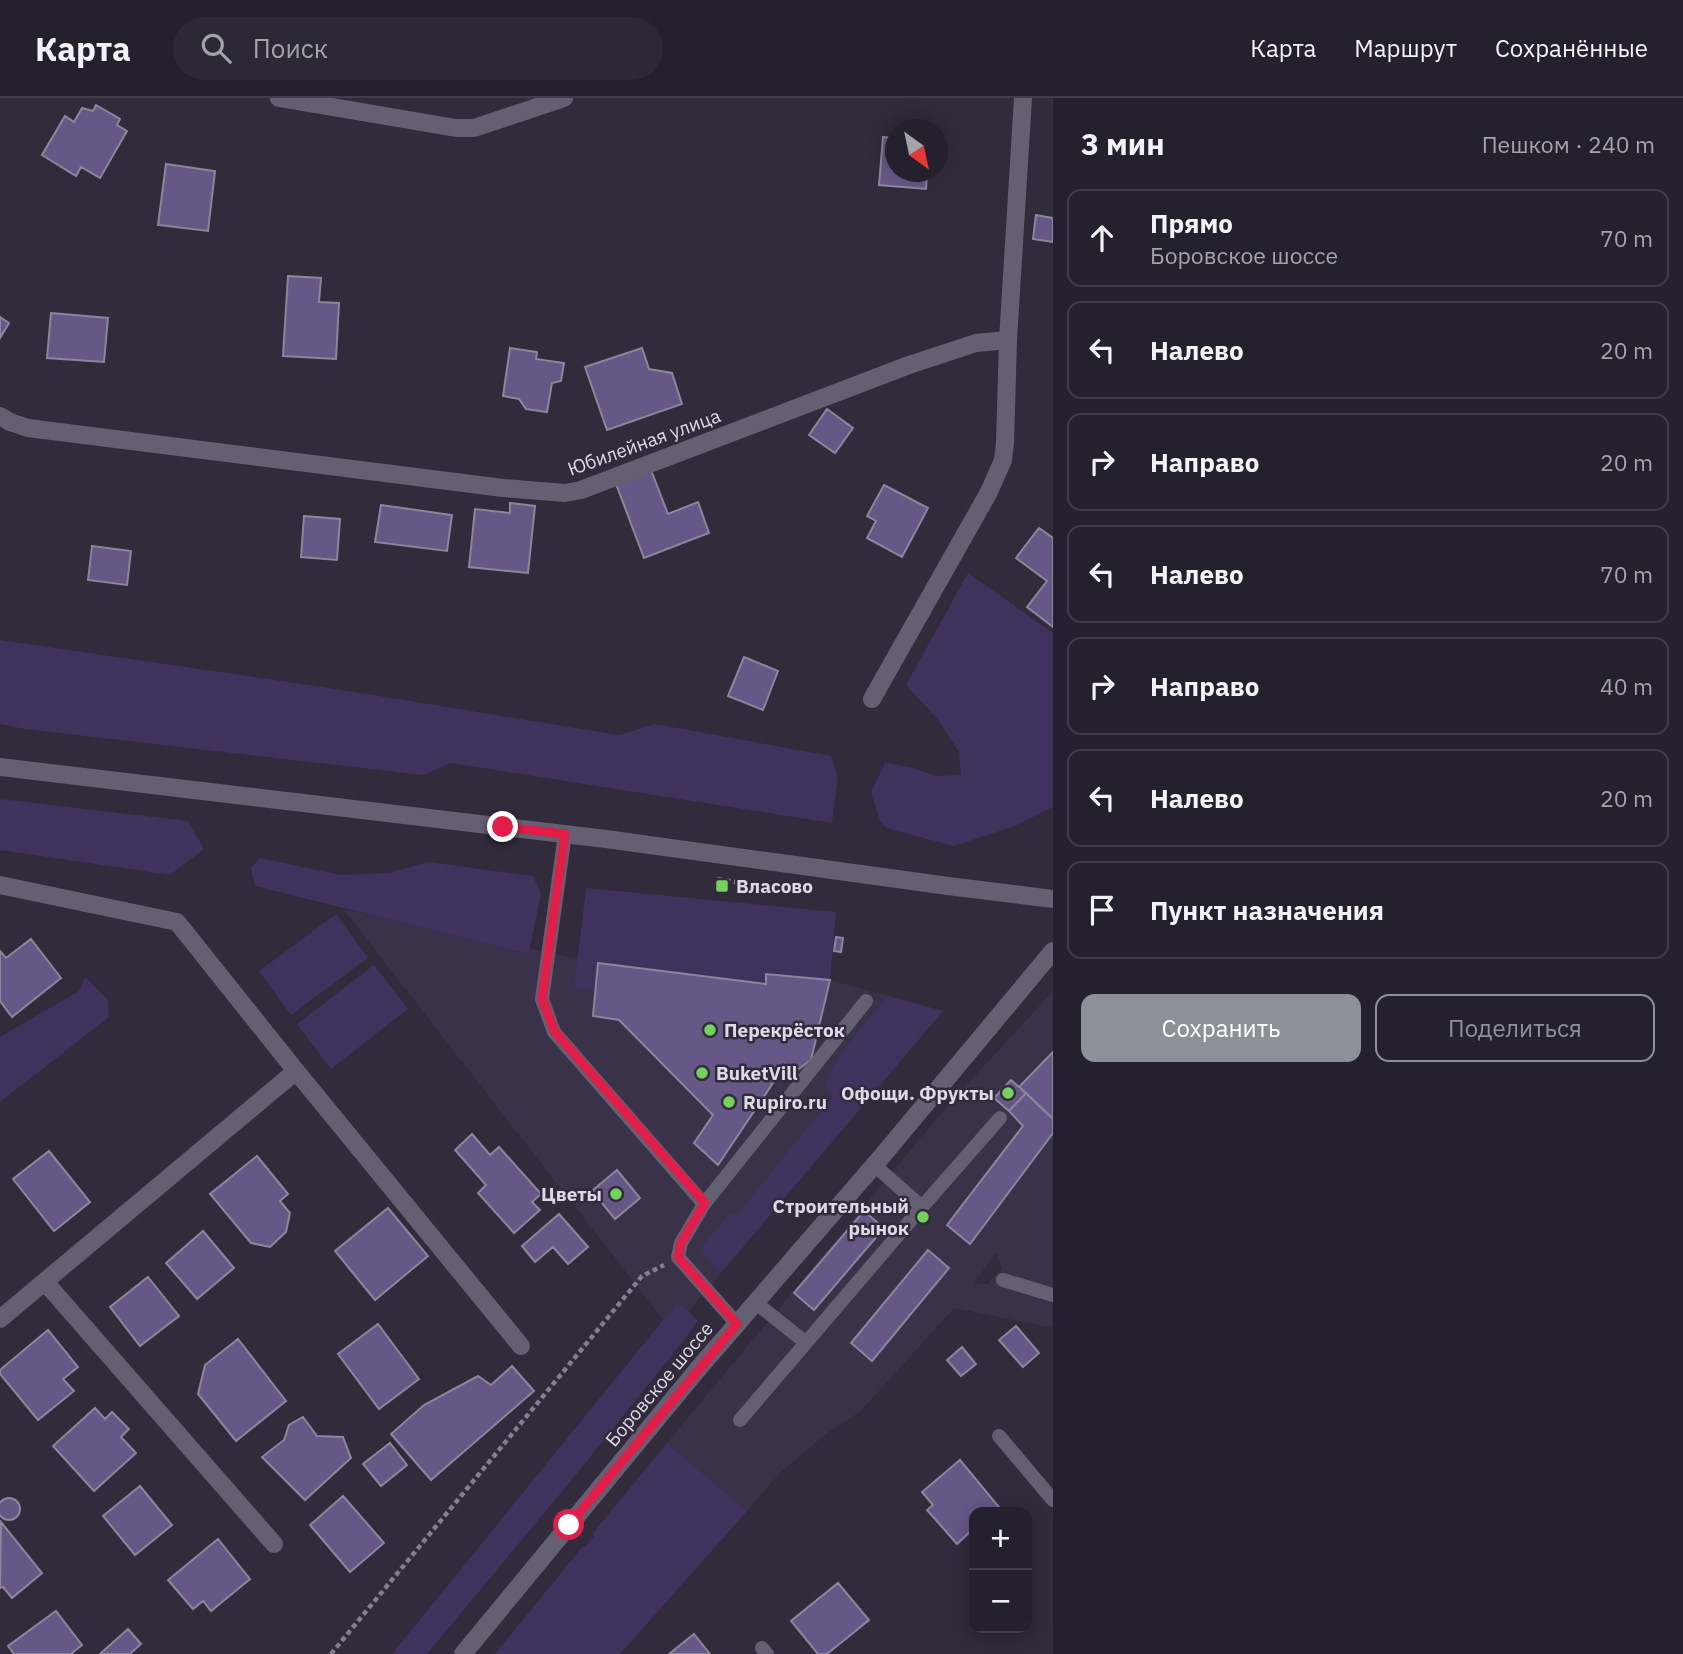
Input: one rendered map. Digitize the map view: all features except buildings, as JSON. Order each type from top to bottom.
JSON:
[{"type":"street","points":[[279,98],[456,128],[474,128],[564,98]]},
{"type":"street","points":[[872,699],[996,478],[1003,460],[1023,98]]},
{"type":"street","name":"Юбилейная улица","points":[[0,416],[28,428],[489,486],[565,493],[600,483],[909,365],[976,343],[1008,340]]},
{"type":"street","points":[[0,768],[565,834],[1053,898]]},
{"type":"street","points":[[0,885],[177,922],[521,1346]]},
{"type":"street","name":"Боровское шоссе","points":[[463,1654],[755,1302],[1053,951]]},
{"type":"street","points":[[0,1319],[296,1071]]},
{"type":"street","points":[[45,1282],[274,1544]]},
{"type":"lane","points":[[565,834],[542,999],[555,1032],[705,1203]]},
{"type":"lane","points":[[737,1324],[678,1257],[681,1243],[705,1203],[866,1001]]},
{"type":"lane","points":[[740,1420],[1000,1118]]},
{"type":"lane","points":[[874,1165],[922,1207]]},
{"type":"lane","points":[[1003,1280],[1053,1295]]},
{"type":"lane","points":[[755,1302],[805,1342]]},
{"type":"lane","points":[[999,1436],[1053,1500]]},
{"type":"path","points":[[331,1654],[642,1276],[678,1257]]},
{"type":"shaded area","points":[[968,573],[1053,633],[1053,807],[1015,826],[954,846],[886,828],[880,821],[871,792],[885,763],[910,767],[936,776],[961,775],[959,752],[936,717],[906,685]]},
{"type":"shaded area","points":[[0,640],[336,689],[619,735],[655,724],[831,756],[838,777],[832,823],[451,763],[423,775],[0,724]]},
{"type":"shaded area","points":[[0,799],[188,821],[204,849],[170,875],[0,850]]},
{"type":"shaded area","points":[[260,858],[341,875],[389,873],[428,862],[533,876],[541,894],[529,952],[255,886],[251,868]]},
{"type":"shaded area","points":[[586,888],[836,912],[830,980],[766,974],[766,984],[599,963],[596,990],[574,987]]},
{"type":"shaded area","points":[[343,909],[598,963],[766,984],[766,974],[830,980],[943,1011],[672,1331]]},
{"type":"shaded area","points":[[336,914],[368,958],[291,1015],[259,971]]},
{"type":"shaded area","points":[[374,965],[408,1009],[331,1069],[297,1024]]},
{"type":"shaded area","points":[[85,977],[108,1000],[109,1017],[0,1102],[0,1037],[79,991]]},
{"type":"shaded area","points":[[1053,991],[1053,1328],[954,1308],[861,1411],[827,1433],[781,1472],[747,1511],[667,1443],[948,1105]],"holes":[[[996,1253],[1002,1268],[988,1284],[974,1283]]]},
{"type":"shaded area","points":[[888,996],[943,1011],[725,1268],[717,1269],[701,1248],[730,1213],[736,1216],[833,1096],[824,1087],[829,1074],[852,1039]]},
{"type":"shaded area","points":[[676,1304],[686,1308],[697,1321],[570,1482],[427,1654],[392,1654]]},
{"type":"shaded area","points":[[667,1443],[747,1511],[620,1654],[495,1654],[594,1536],[592,1534]]},
{"type":"place","name":"Власово","points":[[722,886]]},
{"type":"place","name":"Перекрёсток","points":[[710,1030]]},
{"type":"place","name":"BuketVill","points":[[702,1073]]},
{"type":"place","name":"Офощи. Фрукты","points":[[1008,1093]]},
{"type":"place","name":"Rupiro.ru","points":[[729,1102]]},
{"type":"place","name":"Цветы","points":[[616,1194]]},
{"type":"place","name":"Строительный рынок","points":[[923,1217]]},
{"type":"route","points":[[503,827],[565,834],[542,999],[555,1032],[705,1203],[681,1243],[678,1257],[737,1324],[569,1525]]}]
